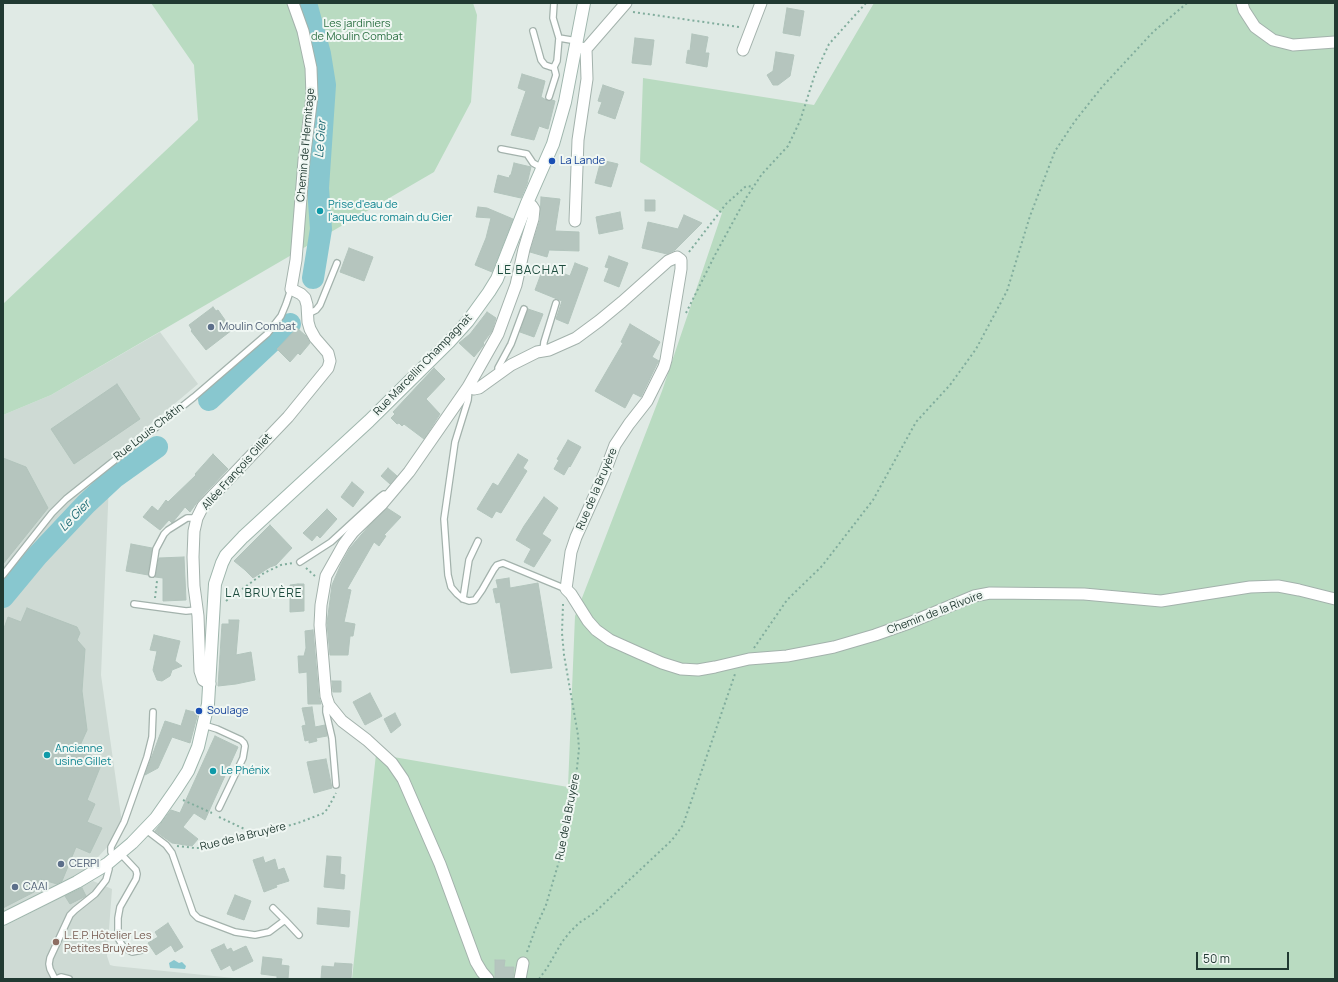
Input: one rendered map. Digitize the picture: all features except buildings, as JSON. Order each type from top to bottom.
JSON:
[{"type":"main road","name":"Rue Marcellin Champagnat","points":[[3,919],[77,882],[114,858],[156,818],[173,795],[188,771],[198,747],[204,725],[210,684],[213,604],[218,574],[226,555],[369,421],[449,342],[468,321],[489,292],[553,144],[580,46],[584,3]]},
{"type":"street","name":"Chemin de l'Hermitage","points":[[291,289],[297,253],[304,160],[312,96],[311,68],[303,31],[293,3]]},
{"type":"street","points":[[743,50],[761,3]]},
{"type":"street","points":[[1242,3],[1244,10],[1255,27],[1273,40],[1293,45],[1335,42]]},
{"type":"street","points":[[575,222],[578,140],[587,79],[580,46],[629,7]]},
{"type":"street","points":[[488,979],[476,962],[440,864],[403,779],[388,759],[367,740],[342,721],[329,705],[326,696],[320,624],[321,605],[326,576],[335,558],[353,532],[409,472],[468,388],[498,334],[516,285],[534,214],[532,206],[527,203]]},
{"type":"street","points":[[468,388],[478,388],[511,365],[537,352],[549,350],[576,338],[622,302],[668,261],[677,257],[681,260]]},
{"type":"street","name":"Rue de la Bruyère","points":[[566,589],[570,560],[576,537],[603,477],[611,455],[621,434],[647,401],[664,367],[681,269],[681,260]]},
{"type":"street","name":"Allée François Gillet","points":[[210,684],[201,677],[193,557],[194,531],[197,518],[203,506],[288,417],[328,368],[330,361],[328,354],[315,338],[310,329],[305,298],[291,289]]},
{"type":"street","name":"Chemin de la Rivoire","points":[[566,589],[571,594],[588,621],[596,630],[610,640],[650,658],[682,669],[698,670],[749,659],[787,656],[841,645],[910,623],[974,596],[990,593],[1084,594],[1161,601],[1250,587],[1278,586],[1335,599]]},
{"type":"street","points":[[520,979],[523,963]]},
{"type":"lane","points":[[549,97],[556,75],[554,67],[557,61],[559,38],[553,18],[554,3]]},
{"type":"lane","points":[[533,31],[541,60],[545,65],[554,67]]},
{"type":"lane","points":[[559,38],[580,46]]},
{"type":"lane","points":[[501,149],[527,154],[533,163],[542,168]]},
{"type":"lane","points":[[308,314],[316,310],[320,305],[337,262]]},
{"type":"lane","name":"Rue Louis Châtin","points":[[3,575],[52,513],[66,499],[194,397],[267,334],[281,316],[291,289]]},
{"type":"lane","points":[[543,351],[544,342],[556,303]]},
{"type":"lane","points":[[499,373],[498,368],[511,344],[524,309]]},
{"type":"lane","points":[[468,388],[468,400],[455,442],[444,518],[448,575],[451,587],[463,599],[469,601],[475,600],[497,564],[503,563],[566,589]]},
{"type":"lane","points":[[300,562],[331,542],[384,494],[388,496]]},
{"type":"lane","points":[[152,574],[156,549],[164,534],[187,518],[197,518]]},
{"type":"lane","points":[[463,599],[469,560],[478,541]]},
{"type":"lane","points":[[134,604],[186,611],[197,610]]},
{"type":"lane","points":[[329,705],[326,708],[326,712],[333,743],[336,785]]},
{"type":"lane","points":[[142,950],[132,952],[126,949],[118,938],[118,918],[120,908],[137,874],[136,870],[114,858],[111,852],[111,847],[124,822],[147,757],[152,737],[153,712]]},
{"type":"lane","points":[[204,725],[241,740],[245,746],[243,758],[219,808]]},
{"type":"lane","points":[[145,829],[166,845],[172,853],[193,913],[198,918],[246,935],[270,932],[285,920]]},
{"type":"lane","points":[[69,979],[61,977],[56,979],[48,964],[50,958],[70,915],[95,894],[106,880],[114,858]]},
{"type":"lane","points":[[273,908],[299,935]]},
{"type":"path","points":[[685,315],[715,255],[753,187],[762,174],[788,146],[800,121],[815,74],[829,44],[866,3]]},
{"type":"path","points":[[749,659],[752,651],[787,600],[822,566],[873,500],[916,422],[950,385],[976,349],[1007,291],[1030,216],[1055,151],[1074,121],[1102,87],[1153,32],[1187,3]]},
{"type":"path","points":[[629,7],[737,27]]},
{"type":"path","points":[[681,260],[685,257],[726,204],[745,187],[753,187]]},
{"type":"path","points":[[213,604],[221,604],[225,602],[255,579],[281,565],[300,562],[318,579]]},
{"type":"path","points":[[152,574],[157,580],[154,607]]},
{"type":"path","name":"Rue de la Bruyère","points":[[523,963],[546,905],[560,858],[577,768],[579,749],[578,736],[564,655],[562,632],[563,607],[566,589]]},
{"type":"path","points":[[539,979],[570,932],[579,923],[594,913],[672,840],[683,825],[738,662]]},
{"type":"path","name":"Rue de la Bruyère","points":[[166,845],[206,848],[298,823],[324,813],[336,792],[336,785]]},
{"type":"shaded area","points":[[160,332],[198,384],[110,458],[101,675],[123,830],[86,870],[3,914],[3,415],[51,395]]},
{"type":"shaded area","name":"L.E.P. Hôtelier Les Petites Bruyères","points":[[93,881],[112,889],[107,956],[110,965],[244,979],[3,979],[3,927]]},
{"type":"green space","name":"Les jardiniers de Moulin Combat","points":[[151,3],[473,3],[477,15],[471,102],[434,172],[51,395],[3,415],[3,304],[198,120],[194,65]]},
{"type":"green space","points":[[874,3],[1335,3],[1335,979],[352,979],[376,754],[568,787],[575,616],[662,391],[722,213],[640,162],[643,78],[814,105]]},
{"type":"water","points":[[174,960],[179,963],[182,962],[186,966],[185,969],[170,968],[169,963]]},
{"type":"waterway","name":"Le Gier","points":[[306,3],[320,54],[325,85],[318,188],[321,229],[313,278]]},
{"type":"waterway","name":"Le Gier","points":[[209,400],[290,324]]},
{"type":"waterway","name":"Le Gier","points":[[3,597],[37,556],[86,504],[115,477],[157,447]]},
{"type":"place","name":"La Lande","points":[[552,161]]},
{"type":"place","name":"Prise d'eau de l'aqueduc romain du Gier","points":[[320,211]]},
{"type":"place","name":"Moulin Combat","points":[[211,327]]},
{"type":"place","name":"Soulage","points":[[199,711]]},
{"type":"place","name":"Ancienne usine Gillet","points":[[47,755]]},
{"type":"place","name":"Le Phénix","points":[[213,771]]},
{"type":"place","name":"CERPI","points":[[61,864]]},
{"type":"place","name":"CAAI","points":[[15,887]]},
{"type":"place","name":"L.E.P. Hôtelier Les Petites Bruyères","points":[[56,942]]},
{"type":"district","name":"LE BACHAT","points":[[532,271]]},
{"type":"district","name":"LA BRUYÈRE","points":[[264,594]]}]
